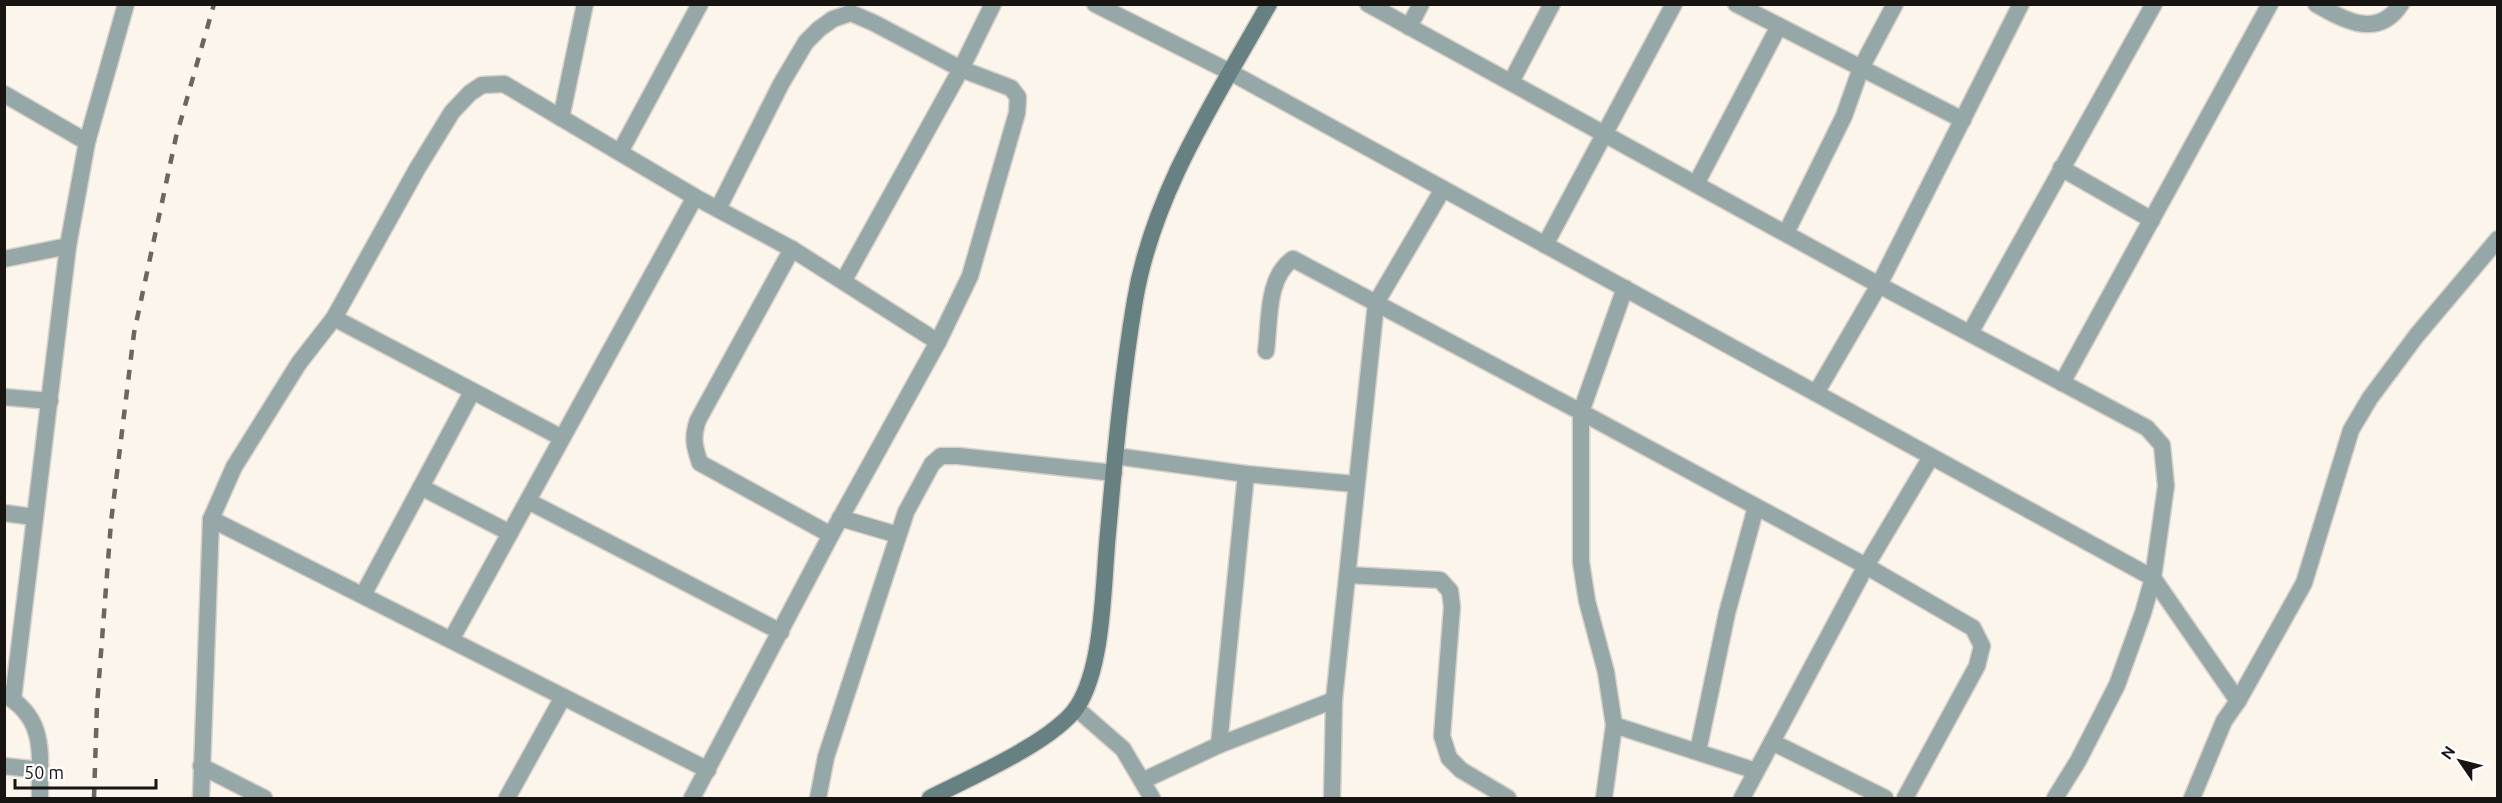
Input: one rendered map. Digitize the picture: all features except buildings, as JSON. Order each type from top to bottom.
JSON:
[{"type":"main road","points":[[930,798],[1036,742],[1061,724],[1076,708],[1089,685],[1094,669],[1115,456],[1135,300],[1143,261],[1156,220],[1177,172],[1269,4]]},
{"type":"street","points":[[40,798],[39,733],[28,715],[9,697],[50,401],[68,246],[87,142],[126,4]]},
{"type":"street","points":[[561,118],[585,4]]},
{"type":"street","points":[[620,152],[700,4]]},
{"type":"street","points":[[844,280],[961,69],[993,4]]},
{"type":"street","points":[[1368,4],[1879,285],[2147,428],[2162,445],[2166,486],[2153,578],[2143,613],[2117,685],[2078,761],[2055,798]]},
{"type":"street","points":[[1409,27],[1421,4]]},
{"type":"street","points":[[1511,82],[1552,4]]},
{"type":"street","points":[[1545,245],[1674,4]]},
{"type":"street","points":[[1736,4],[1763,10],[1779,26],[1962,120]]},
{"type":"street","points":[[1786,233],[1844,116],[1861,68],[1895,4]]},
{"type":"street","points":[[1816,393],[1879,285],[2021,4]]},
{"type":"street","points":[[1970,333],[2061,168],[2116,76],[2154,4]]},
{"type":"street","points":[[2062,383],[2270,4]]},
{"type":"street","points":[[2316,4],[2347,21],[2374,25],[2393,16],[2401,4]]},
{"type":"street","points":[[1102,6],[1230,72],[2153,578],[2238,701]]},
{"type":"street","points":[[692,798],[840,518],[938,342],[970,276],[1017,113],[1018,97],[1011,88],[961,69],[874,23],[851,14],[833,19],[806,42],[781,84],[718,209]]},
{"type":"street","points":[[1696,184],[1779,26]]},
{"type":"street","points":[[201,798],[211,519],[234,467],[299,363],[334,318],[417,169],[452,112],[470,93],[482,85],[504,84],[695,197],[792,249],[938,342]]},
{"type":"street","points":[[4,94],[87,142]]},
{"type":"street","points":[[2061,168],[2152,220]]},
{"type":"street","points":[[1332,798],[1334,700],[1355,484],[1376,303],[1443,189]]},
{"type":"street","points":[[451,640],[695,197]]},
{"type":"street","points":[[2192,798],[2224,722],[2304,583],[2351,430],[2370,398],[2417,335],[2498,239]]},
{"type":"street","points":[[4,259],[68,246]]},
{"type":"street","points":[[792,249],[698,420],[693,437],[694,446],[700,463],[831,535]]},
{"type":"street","points":[[1266,351],[1276,278],[1284,265],[1293,259],[1581,412],[1973,628],[1982,646],[1977,666],[1905,798]]},
{"type":"street","points":[[1604,798],[1614,725],[1606,672],[1587,601],[1581,562],[1581,412],[1625,288]]},
{"type":"street","points":[[334,318],[562,438]]},
{"type":"street","points":[[363,595],[472,392]]},
{"type":"street","points":[[4,397],[50,401]]},
{"type":"street","points":[[818,798],[826,757],[906,512],[932,464],[941,456],[958,456],[1114,473]]},
{"type":"street","points":[[1115,456],[1246,474],[1355,484]]},
{"type":"street","points":[[1742,798],[1866,567],[1931,457]]},
{"type":"street","points":[[1219,745],[1246,474]]},
{"type":"street","points":[[421,487],[510,533]]},
{"type":"street","points":[[528,501],[781,632]]},
{"type":"street","points":[[1698,751],[1727,613],[1756,507]]},
{"type":"street","points":[[4,513],[34,517]]},
{"type":"street","points":[[840,518],[898,536]]},
{"type":"street","points":[[211,519],[708,770]]},
{"type":"street","points":[[1347,575],[1440,580],[1450,591],[1452,608],[1442,736],[1449,758],[1461,770],[1508,798]]},
{"type":"street","points":[[507,798],[563,697]]},
{"type":"street","points":[[1142,781],[1219,745],[1334,700]]},
{"type":"street","points":[[1076,708],[1123,749],[1152,798]]},
{"type":"street","points":[[1614,725],[1756,771]]},
{"type":"street","points":[[1772,742],[1885,798]]},
{"type":"street","points":[[4,766],[40,770]]},
{"type":"street","points":[[201,766],[264,798]]},
{"type":"railway","points":[[94,798],[97,705],[111,522],[134,333],[176,137],[214,4]]}]
